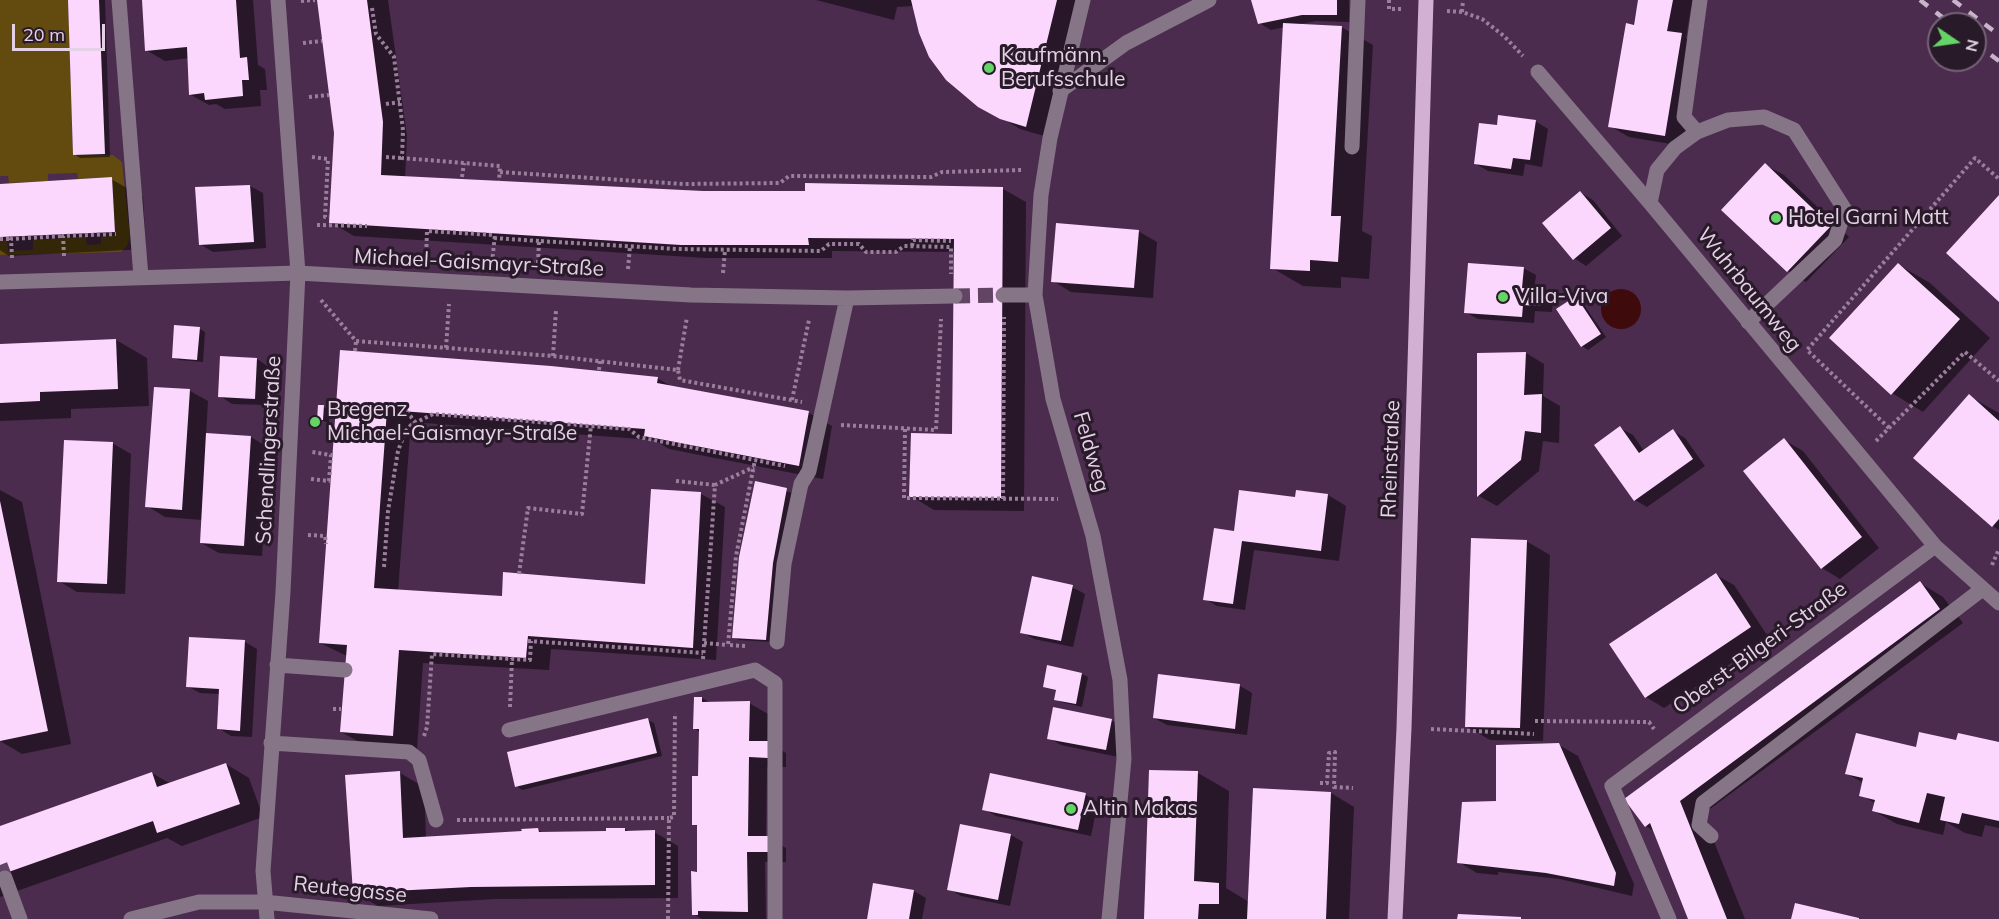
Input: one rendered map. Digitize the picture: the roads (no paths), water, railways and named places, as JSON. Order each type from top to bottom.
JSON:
[{"type":"main road","name":"Rheinstraße","points":[[1395,919],[1404,728],[1426,0]]},
{"type":"street","points":[[119,0],[141,278]]},
{"type":"street","name":"Schendlingerstraße","points":[[267,919],[262,871],[277,665],[298,273],[278,0]]},
{"type":"street","name":"Feldweg","points":[[1083,0],[1060,91],[1045,170],[1036,244],[1035,295],[1053,399],[1093,536],[1120,680],[1124,759],[1109,919]]},
{"type":"street","points":[[1060,91],[1126,43],[1209,0]]},
{"type":"street","points":[[1352,147],[1358,0]]},
{"type":"street","points":[[1697,132],[1684,117],[1700,0]]},
{"type":"street","name":"Wuhrbaumweg","points":[[1538,72],[1650,202],[1935,546],[1981,590],[1999,603]]},
{"type":"street","points":[[1650,202],[1657,170],[1676,148],[1697,132],[1728,120],[1764,117],[1794,130],[1845,210],[1835,240],[1748,322]]},
{"type":"street","name":"Michael-Gaismayr-Straße","points":[[6,281],[298,273],[691,295],[814,298],[949,296]]},
{"type":"street","points":[[1003,295],[1035,295]]},
{"type":"street","points":[[777,642],[784,564],[801,484],[810,471],[847,298]]},
{"type":"street","name":"Oberst-Bilgeri-Straße","points":[[1669,919],[1612,786],[1665,744],[1935,546]]},
{"type":"street","points":[[1711,836],[1699,825],[1703,803],[1981,590]]},
{"type":"street","points":[[277,665],[345,670]]},
{"type":"street","points":[[509,730],[755,669],[775,683],[775,919]]},
{"type":"street","points":[[272,743],[400,751],[414,755],[418,760],[436,820]]},
{"type":"street","points":[[5,879],[20,919]]},
{"type":"street","name":"Reutegasse","points":[[131,919],[199,902],[264,902],[431,919]]},
{"type":"tunnel","points":[[955,296],[1003,295]]},
{"type":"tunnel","points":[[0,865],[5,878]]},
{"type":"railway","points":[[1920,0],[1936,12]]},
{"type":"railway","points":[[1953,0],[1999,35]]},
{"type":"railway","points":[[1987,52],[1999,61]]},
{"type":"place","name":"Kaufmänn. Berufsschule","points":[[989,68]]},
{"type":"place","name":"Hotel Garni Matt","points":[[1776,218]]},
{"type":"place","name":"Villa-Viva","points":[[1503,297]]},
{"type":"place","name":"Bregenz Michael-Gaismayr-Straße","points":[[315,422]]},
{"type":"place","name":"Altin Makas","points":[[1071,809]]}]
